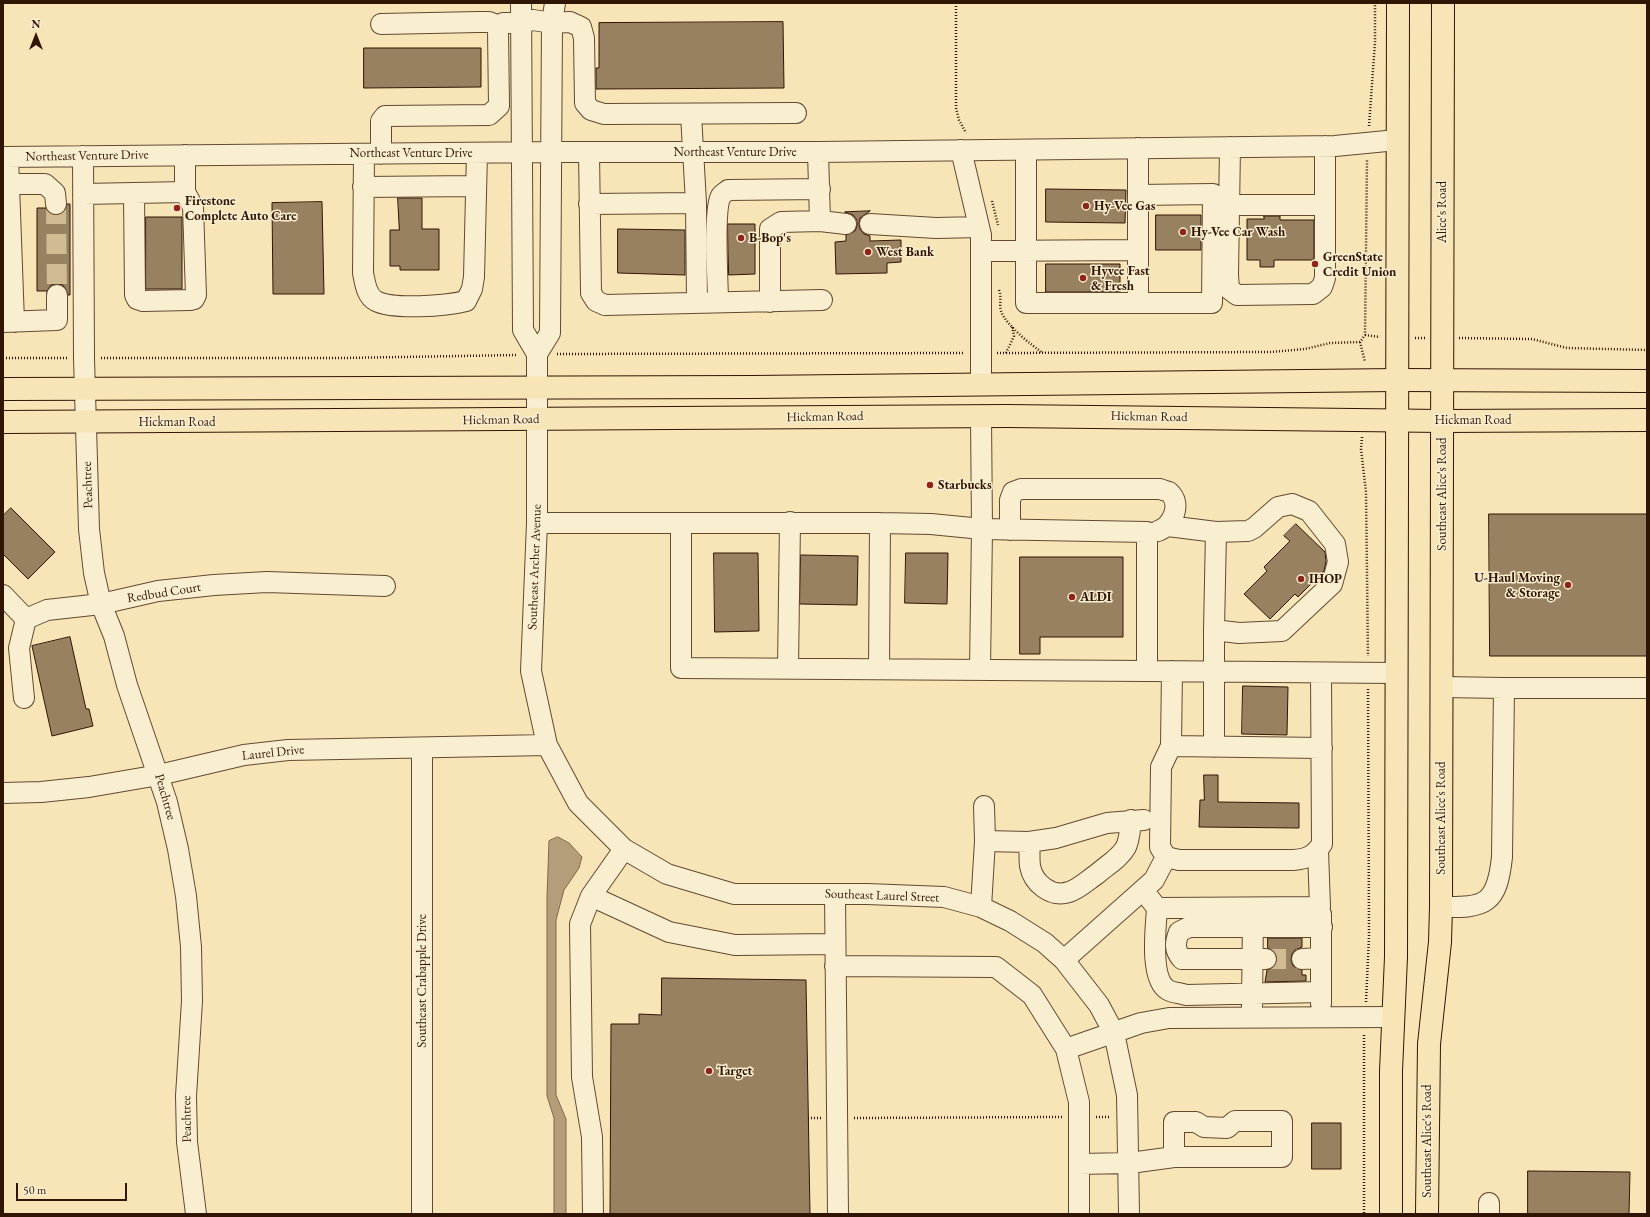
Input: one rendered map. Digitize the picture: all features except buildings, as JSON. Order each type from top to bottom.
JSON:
[{"type":"main road","points":[[1391,1214],[1391,1071],[1396,956],[1398,3]]},
{"type":"main road","name":"Alice's Road","points":[[1442,421],[1443,3]]},
{"type":"main road","points":[[3,389],[537,387],[1397,380],[1647,381]]},
{"type":"main road","name":"Hickman Road","points":[[3,422],[981,416],[1442,421],[1647,420]]},
{"type":"main road","name":"Southeast Alice's Road","points":[[1427,1214],[1429,1044],[1440,942],[1441,907],[1442,421]]},
{"type":"street","points":[[521,3],[523,330],[537,354],[550,333],[550,152],[552,23],[555,3]]},
{"type":"street","points":[[477,153],[474,277],[472,289],[466,301],[452,304],[394,306],[374,300],[367,290],[363,273],[363,187],[381,121],[385,116],[489,115],[494,111],[499,106],[498,30],[499,26],[503,23],[520,23],[533,20],[552,23],[570,22],[581,26],[584,38],[585,103],[591,110],[604,114],[796,113]]},
{"type":"street","points":[[381,24],[489,22],[499,26]]},
{"type":"street","points":[[691,114],[696,202],[697,302]]},
{"type":"street","name":"Northeast Venture Drive","points":[[6,157],[523,152],[1026,150],[1325,146],[1397,140]]},
{"type":"street","points":[[1230,147],[1229,289],[1237,294],[1313,294],[1322,287],[1326,278],[1325,146]]},
{"type":"street","points":[[1138,148],[1138,303]]},
{"type":"street","points":[[961,150],[979,227],[982,251],[981,384]]},
{"type":"street","points":[[1026,150],[1026,303],[1212,303],[1213,194],[1138,195]]},
{"type":"street","points":[[589,152],[591,293],[596,301],[605,305],[822,300]]},
{"type":"street","points":[[818,152],[820,221]]},
{"type":"street","points":[[134,194],[135,295],[137,299],[143,301],[194,299],[196,294],[193,207],[185,192],[185,155]]},
{"type":"street","name":"Peachtree","points":[[83,156],[84,358],[89,529],[94,573],[101,604],[114,636],[127,685],[159,775],[178,849],[186,896],[191,947],[192,1001],[186,1104],[188,1148],[196,1214]]},
{"type":"street","points":[[6,157],[9,184],[9,322],[57,320],[57,295]]},
{"type":"street","points":[[9,184],[45,184],[56,193],[56,204]]},
{"type":"street","points":[[363,187],[476,186]]},
{"type":"street","points":[[718,302],[718,206],[722,195],[728,190],[820,189]]},
{"type":"street","points":[[83,194],[185,192]]},
{"type":"street","points":[[589,204],[696,202]]},
{"type":"street","points":[[1229,205],[1326,205]]},
{"type":"street","points":[[770,302],[770,229],[781,222],[820,221],[846,224]]},
{"type":"street","points":[[870,224],[936,228],[979,227]]},
{"type":"street","points":[[982,251],[1138,250]]},
{"type":"street","name":"Southeast Archer Avenue","points":[[537,354],[537,523],[531,671],[547,745]]},
{"type":"street","points":[[980,669],[982,529],[981,416]]},
{"type":"street","points":[[537,523],[880,523],[932,524],[1010,530],[1147,532],[1159,531],[1168,526],[1174,518],[1173,499],[1169,492],[1160,489],[1021,489],[1013,492],[1010,500],[1010,530]]},
{"type":"street","points":[[1168,526],[1216,532],[1248,531],[1254,528],[1278,507],[1292,504],[1309,511],[1335,544],[1338,562],[1332,584],[1282,631],[1239,633],[1214,630]]},
{"type":"street","points":[[788,668],[790,522]]},
{"type":"street","points":[[879,668],[880,523]]},
{"type":"street","points":[[681,524],[681,668],[879,668],[1396,673]]},
{"type":"street","points":[[1147,532],[1147,671]]},
{"type":"street","points":[[1214,747],[1213,671],[1216,532]]},
{"type":"street","name":"Redbud Court","points":[[26,619],[47,610],[101,604],[158,591],[214,585],[281,583],[385,586]]},
{"type":"street","points":[[3,595],[26,619],[20,648],[24,698]]},
{"type":"street","points":[[1172,671],[1171,746],[1161,767],[1160,847],[1166,857],[1179,860],[1293,860],[1305,859],[1316,854],[1322,844],[1321,673]]},
{"type":"street","points":[[1442,687],[1647,688]]},
{"type":"street","points":[[1441,907],[1465,908],[1481,904],[1492,895],[1497,883],[1502,857],[1504,688]]},
{"type":"street","name":"Laurel Drive","points":[[3,793],[41,792],[89,787],[159,775],[244,755],[288,750],[547,745]]},
{"type":"street","name":"Southeast Laurel Street","points":[[547,745],[578,803],[624,850],[667,874],[734,894],[835,894],[944,897],[981,907],[1010,921],[1045,943],[1064,960],[1099,1005],[1114,1033],[1127,1095],[1130,1163],[1129,1214]]},
{"type":"street","points":[[1171,746],[1322,748]]},
{"type":"street","name":"Southeast Crabapple Drive","points":[[422,748],[422,1214]]},
{"type":"street","points":[[981,907],[984,806]]},
{"type":"street","points":[[984,841],[1029,842],[1056,838],[1107,823],[1131,820],[1160,820]]},
{"type":"street","points":[[1029,842],[1030,868],[1042,888],[1054,893],[1068,893],[1081,886],[1112,862],[1126,847],[1130,832],[1131,820]]},
{"type":"street","points":[[593,1214],[592,1138],[582,1077],[580,924],[591,896],[624,850]]},
{"type":"street","points":[[1318,850],[1322,927],[1312,959],[1321,992],[1322,1016]]},
{"type":"street","points":[[1064,960],[1154,880],[1166,857]]},
{"type":"street","points":[[1143,890],[1157,908],[1154,939],[1156,965],[1159,978],[1167,989],[1186,995],[1321,992]]},
{"type":"street","points":[[835,894],[838,1214]]},
{"type":"street","points":[[591,896],[669,932],[735,945],[835,944]]},
{"type":"street","points":[[1252,1017],[1252,994],[1260,959],[1253,927],[1254,907]]},
{"type":"street","points":[[1157,908],[1320,907]]},
{"type":"street","points":[[1260,959],[1182,960],[1176,952],[1176,942],[1179,932],[1189,927],[1322,927]]},
{"type":"street","points":[[835,966],[996,967],[1032,995],[1066,1049],[1079,1102],[1079,1214]]},
{"type":"street","points":[[1066,1049],[1141,1023],[1169,1018],[1322,1016],[1393,1017]]},
{"type":"street","points":[[1079,1164],[1130,1163],[1174,1157],[1282,1157],[1282,1121],[1235,1121],[1229,1116],[1204,1116],[1196,1122],[1174,1122],[1174,1157]]},
{"type":"path","points":[[3,358],[342,358],[537,354],[1270,352],[1305,349],[1330,343],[1360,342],[1365,335],[1366,171],[1375,42],[1375,3]]},
{"type":"path","points":[[1006,353],[1014,336],[1012,325]]},
{"type":"path","points":[[1365,335],[1397,338],[1532,339],[1567,348],[1647,350]]},
{"type":"path","points":[[1361,450],[1366,492],[1368,673],[1369,937],[1363,1053],[1364,1214]]},
{"type":"path","points":[[808,1118],[1109,1117]]},
{"type":"shaded area","points":[[558,837],[569,843],[582,857],[579,868],[564,890],[556,920],[556,1095],[566,1119],[566,1214],[554,1214],[554,1118],[547,1096],[547,897],[549,841]]},
{"type":"tunnel","points":[[56,204],[57,295]]},
{"type":"tunnel","points":[[1266,959],[1302,959]]},
{"type":"place","name":"Hy-Vee Gas","points":[[1086,206]]},
{"type":"place","name":"Firestone Complete Auto Care","points":[[177,208]]},
{"type":"place","name":"Hy-Vee Car Wash","points":[[1183,232]]},
{"type":"place","name":"B-Bop's","points":[[741,238]]},
{"type":"place","name":"West Bank","points":[[868,252]]},
{"type":"place","name":"GreenState Credit Union","points":[[1315,264]]},
{"type":"place","name":"Hyvee Fast & Fresh","points":[[1083,278]]},
{"type":"place","name":"Starbucks","points":[[930,485]]},
{"type":"place","name":"IHOP","points":[[1301,579]]},
{"type":"place","name":"U-Haul Moving & Storage","points":[[1568,585]]},
{"type":"place","name":"ALDI","points":[[1072,597]]},
{"type":"place","name":"Target","points":[[709,1071]]}]
